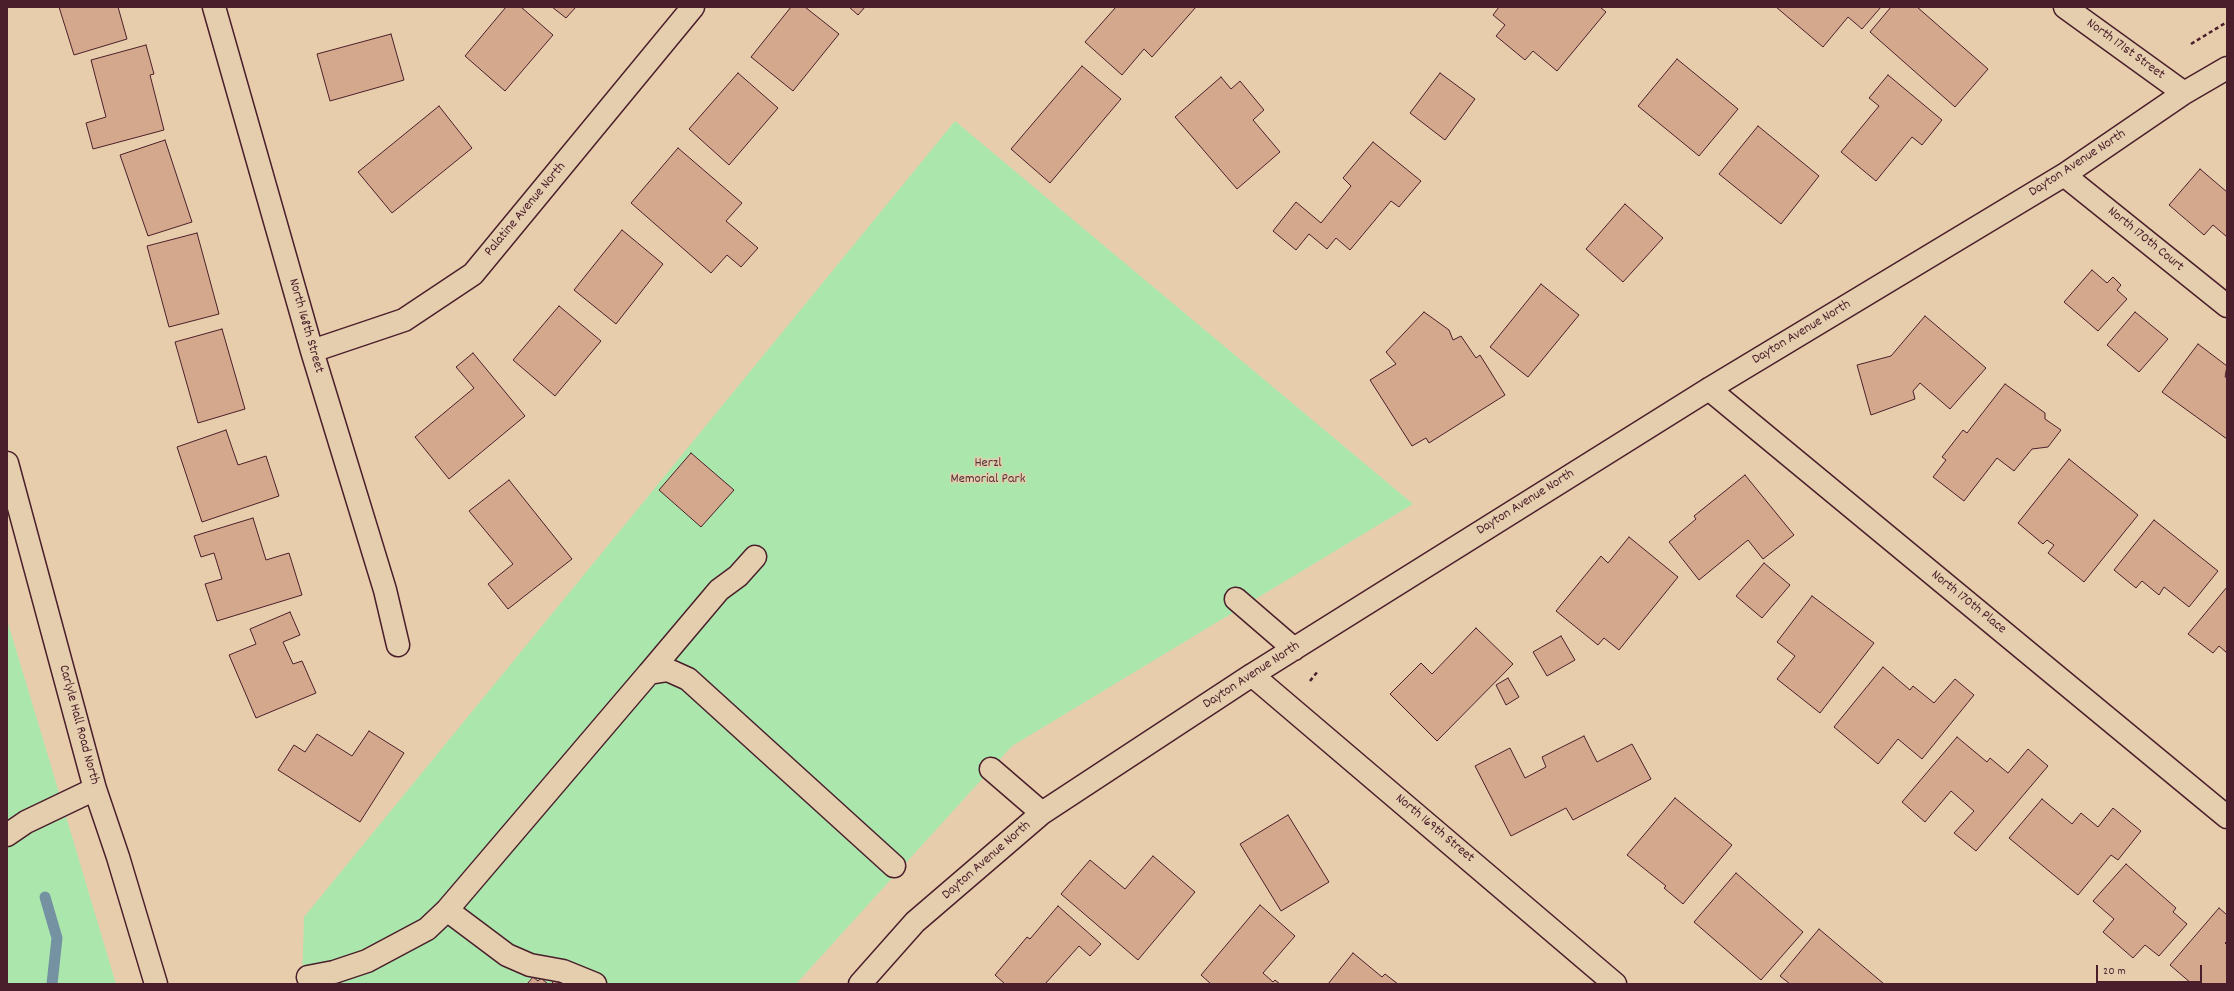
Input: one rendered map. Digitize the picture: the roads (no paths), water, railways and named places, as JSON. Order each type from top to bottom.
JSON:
[{"type":"street","name":"North 168th Street","points":[[214,7],[312,351],[385,590],[398,645]]},
{"type":"street","name":"Palatine Avenue North","points":[[312,351],[404,320],[473,274],[694,7]]},
{"type":"street","name":"North 171st Street","points":[[2065,7],[2184,93]]},
{"type":"street","name":"Dayton Avenue North","points":[[860,984],[915,922],[1042,813],[1252,675],[1709,389],[2064,175],[2184,93],[2227,68]]},
{"type":"street","name":"North 170th Court","points":[[2064,175],[2227,306]]},
{"type":"street","name":"North 170th Place","points":[[1709,389],[2227,817]]},
{"type":"street","name":"Carlyle Hall Road North","points":[[7,463],[95,789],[118,857],[156,984]]},
{"type":"street","points":[[308,977],[334,972],[367,961],[427,930],[447,910],[719,590],[738,576],[754,557]]},
{"type":"street","points":[[1236,599],[1294,649]]},
{"type":"street","points":[[649,673],[668,670],[688,679],[894,866]]},
{"type":"street","name":"North 169th Street","points":[[1252,675],[1615,984]]},
{"type":"street","points":[[992,769],[1042,813]]},
{"type":"street","points":[[7,835],[26,822],[95,789]]},
{"type":"street","points":[[447,910],[507,955],[530,965],[563,971],[595,984]]},
{"type":"waterway","points":[[45,897],[57,938],[52,984]]},
{"type":"park label","name":"Herzl Memorial Park","points":[[988,472]]}]
